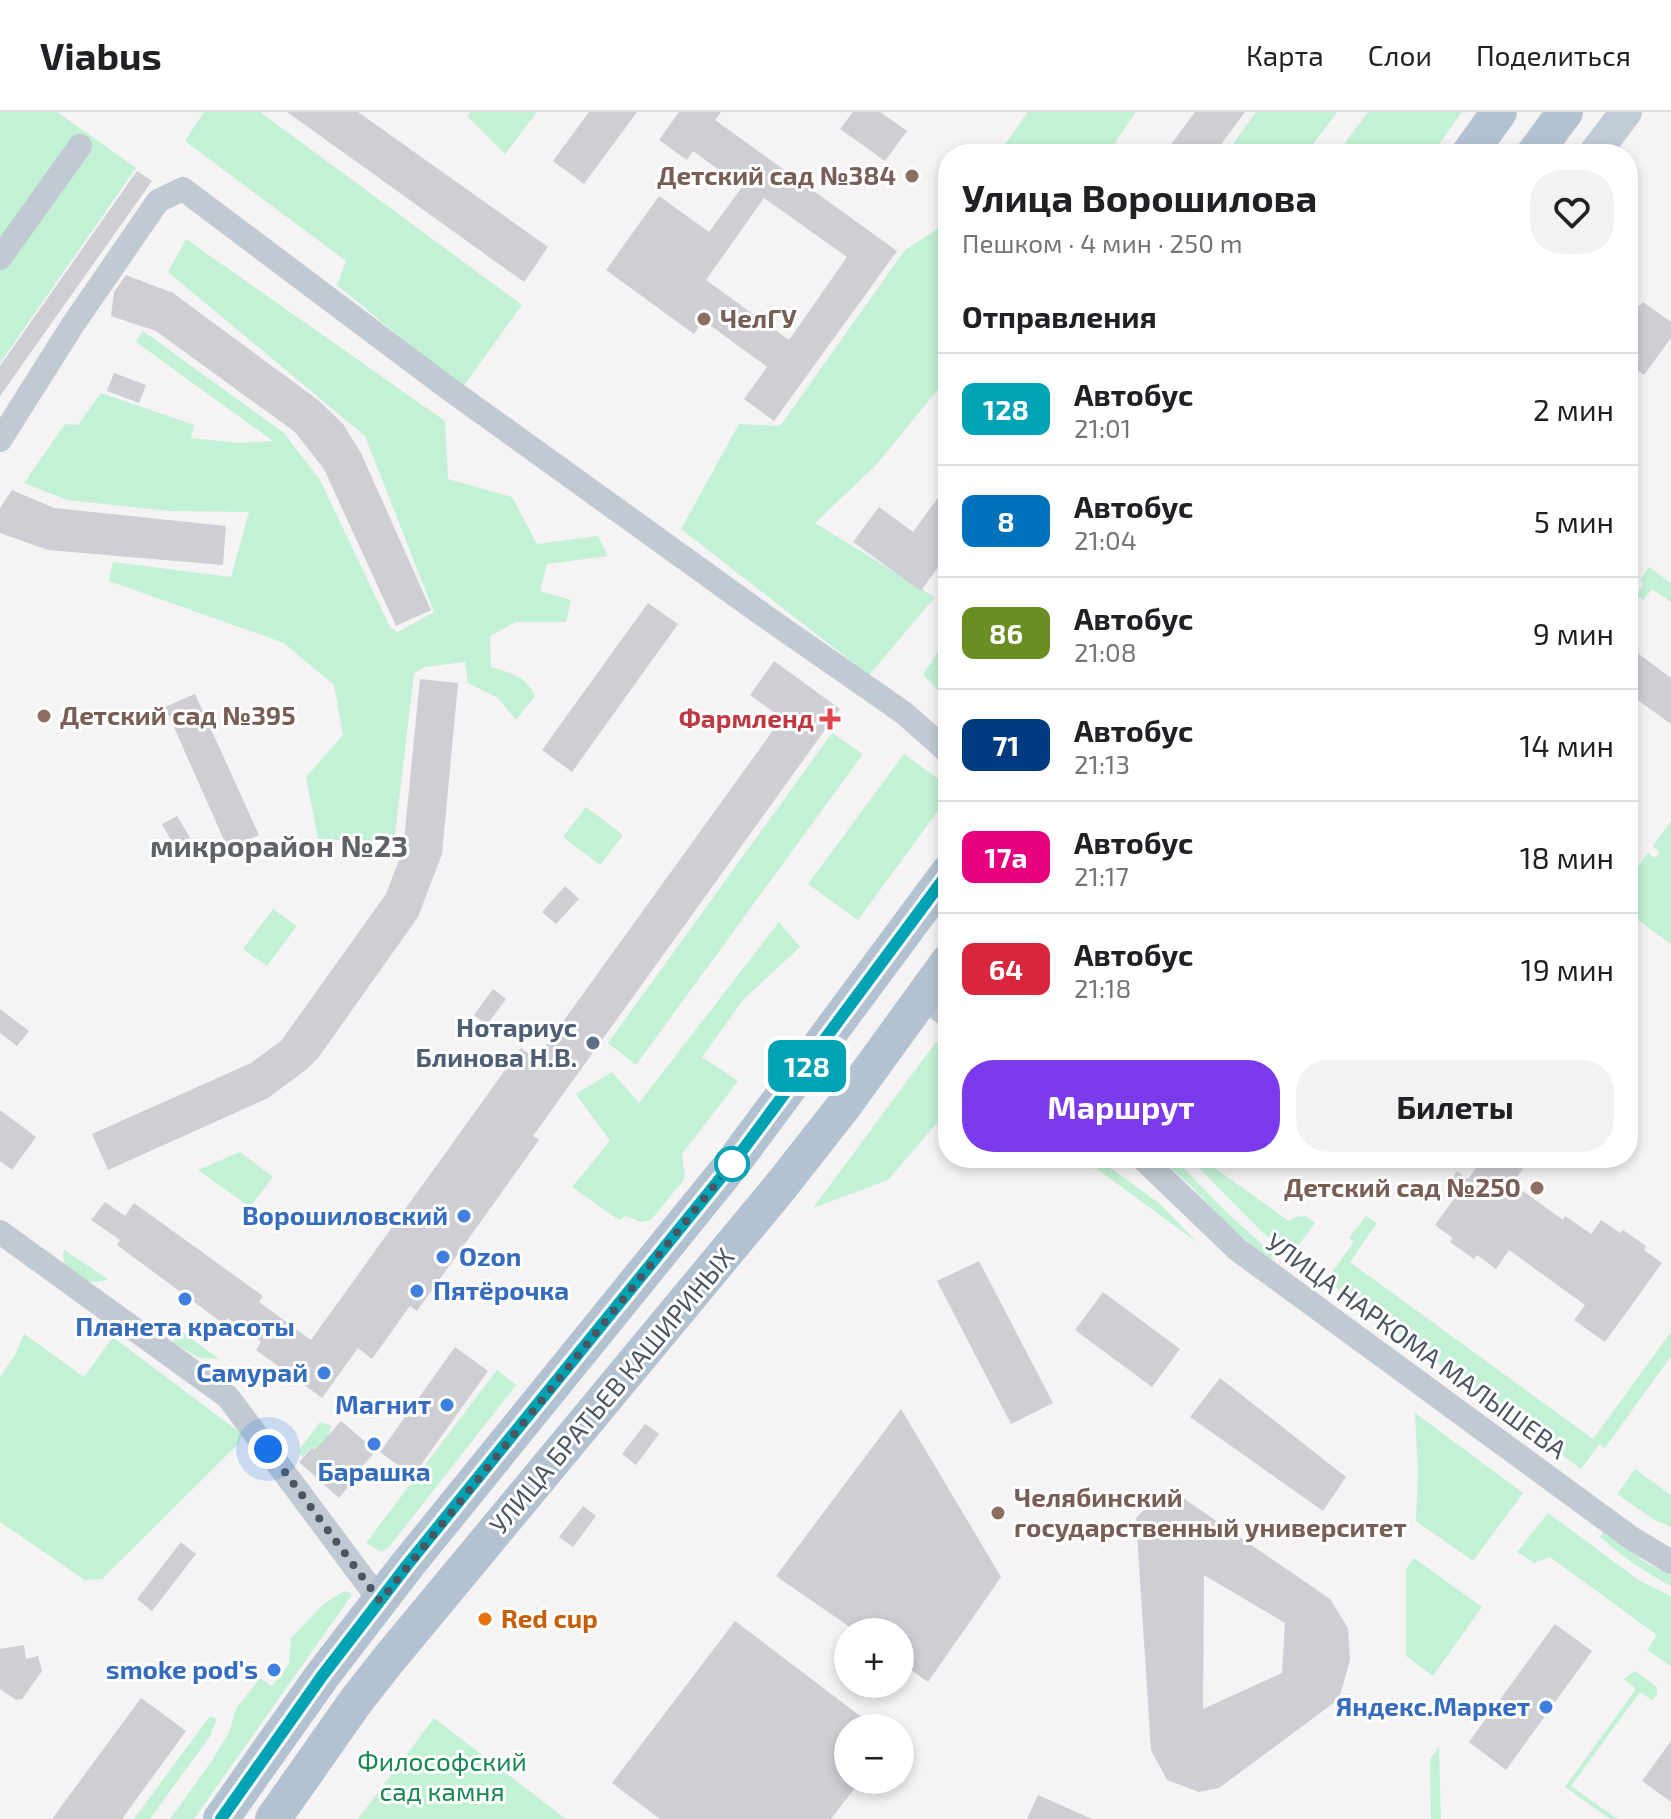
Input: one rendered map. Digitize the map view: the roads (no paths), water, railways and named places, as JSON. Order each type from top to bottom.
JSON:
[{"type":"main road","points":[[1476,144],[1499,112]]},
{"type":"main road","points":[[1541,144],[1565,112]]},
{"type":"main road","points":[[1602,144],[1626,112]]},
{"type":"main road","name":"УЛИЦА БРАТЬЕВ КАШИРИНЫХ","points":[[221,1819],[322,1676],[736,1159],[938,886]]},
{"type":"main road","name":"УЛИЦА БРАТЬЕВ КАШИРИНЫХ","points":[[273,1819],[389,1659],[781,1186],[935,1007]]},
{"type":"main road","points":[[380,1601],[389,1659]]},
{"type":"street","points":[[0,258],[80,146]]},
{"type":"street","points":[[0,440],[72,326],[158,201],[183,189],[445,386],[904,713],[938,743]]},
{"type":"street","name":"УЛИЦА НАРКОМА МАЛЫШЕВА","points":[[1152,1168],[1238,1250],[1618,1528],[1671,1562]]},
{"type":"street","points":[[0,1232],[228,1397],[380,1601]]},
{"type":"place","name":"Детский сад №384","points":[[912,176]]},
{"type":"place","name":"ЧелГУ","points":[[704,319]]},
{"type":"place","name":"Детский сад №395","points":[[44,716]]},
{"type":"place","name":"Фармленд","points":[[830,719]]},
{"type":"place","name":"Нотариус Блинова Н.В.","points":[[593,1043]]},
{"type":"place","name":"Детский сад №250","points":[[1537,1188]]},
{"type":"place","name":"Ворошиловский","points":[[464,1216]]},
{"type":"place","name":"Ozon","points":[[443,1257]]},
{"type":"place","name":"Пятёрочка","points":[[417,1291]]},
{"type":"place","name":"Планета красоты","points":[[185,1299]]},
{"type":"place","name":"Самурай","points":[[324,1373]]},
{"type":"place","name":"Магнит","points":[[447,1405]]},
{"type":"place","name":"Барашка","points":[[374,1444]]},
{"type":"place","name":"Челябинский государственный университет","points":[[998,1513]]},
{"type":"place","name":"Red cup","points":[[485,1619]]},
{"type":"place","name":"smoke pod's","points":[[274,1670]]},
{"type":"place","name":"Яндекс.Маркет","points":[[1546,1707]]},
{"type":"district","name":"микрорайон №23","points":[[279,847]]},
{"type":"park label","name":"Философский сад камня","points":[[442,1777]]}]
